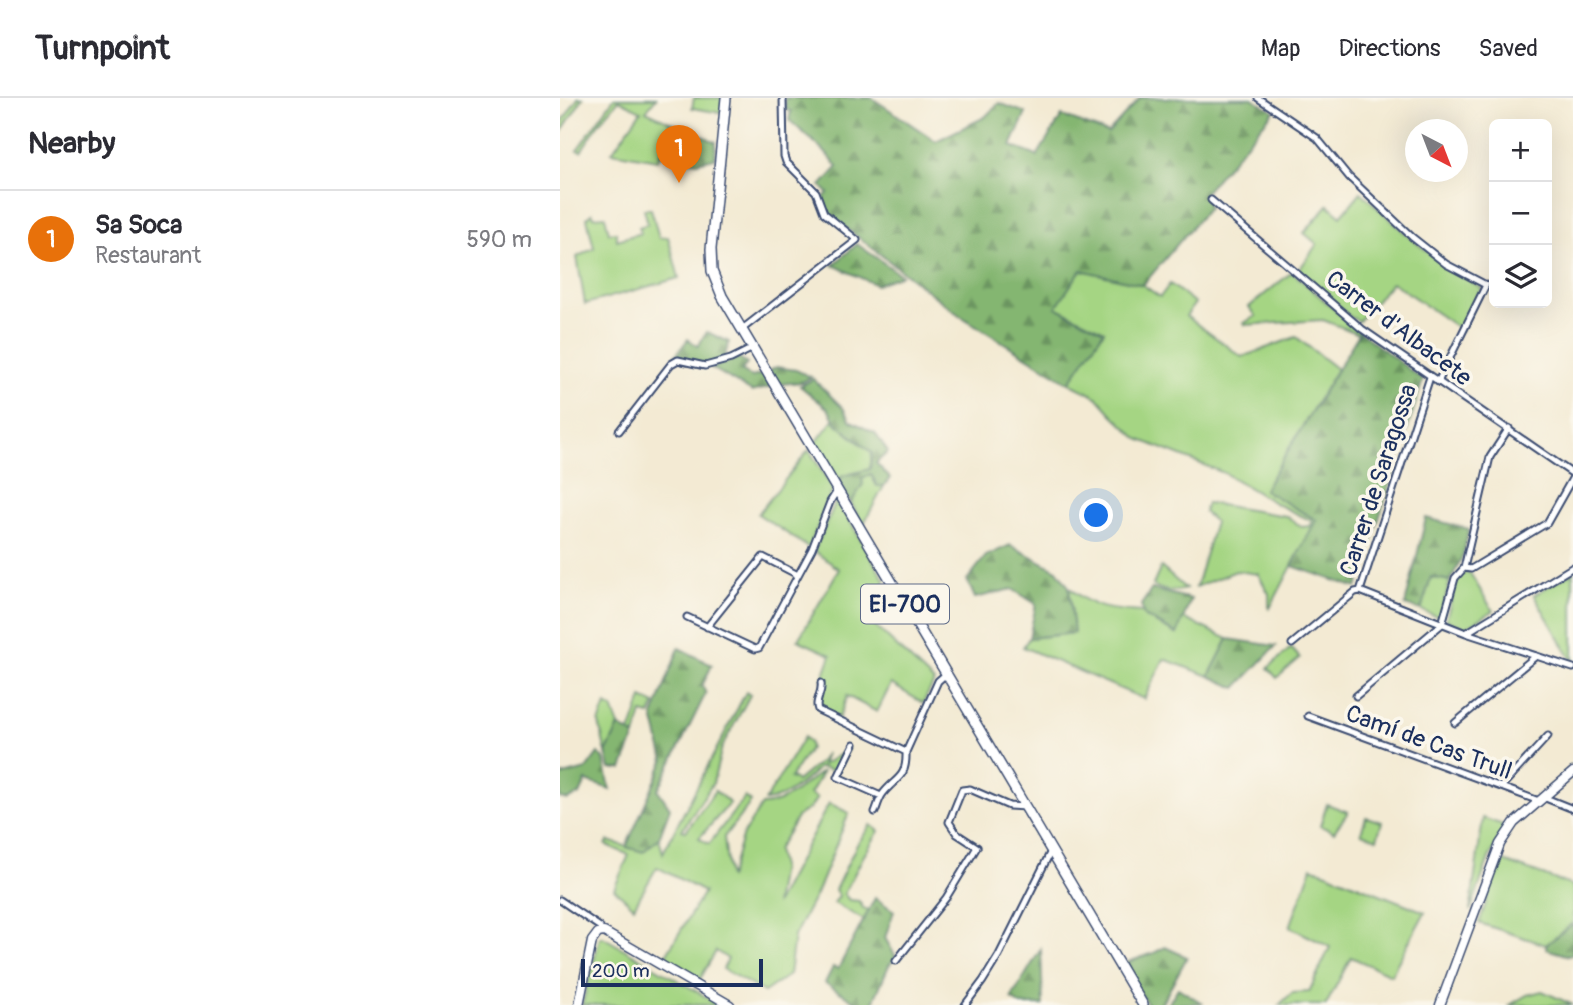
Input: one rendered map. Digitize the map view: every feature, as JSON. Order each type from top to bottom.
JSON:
[{"type":"main road","name":"EI-700","points":[[726,98],[711,261],[716,284],[1143,1005]]},
{"type":"street","points":[[741,330],[857,240],[824,213],[816,191],[786,162],[783,98]]},
{"type":"street","points":[[1258,98],[1317,138],[1349,177],[1412,237],[1446,264],[1486,285],[1438,382]]},
{"type":"street","name":"Carrer d'Albacete","points":[[1211,200],[1296,270],[1355,324],[1509,428],[1573,475]]},
{"type":"street","points":[[619,431],[671,364],[678,360],[705,366],[731,359],[753,348]]},
{"type":"street","name":"Carrer de Saragossa","points":[[1292,644],[1355,592],[1360,592],[1430,377]]},
{"type":"street","points":[[1356,696],[1443,624],[1455,578],[1464,568],[1490,457],[1509,428]]},
{"type":"street","points":[[1464,568],[1471,569],[1547,523],[1573,475]]},
{"type":"street","points":[[687,617],[755,649],[759,648],[812,549],[837,491]]},
{"type":"street","points":[[707,627],[763,557],[797,575]]},
{"type":"street","points":[[1466,633],[1573,567]]},
{"type":"street","points":[[1360,592],[1466,633],[1573,668]]},
{"type":"street","points":[[1455,723],[1536,656]]},
{"type":"street","points":[[875,812],[881,796],[902,774],[906,764],[906,752],[938,681],[946,674]]},
{"type":"street","points":[[821,683],[816,705],[818,710],[906,752]]},
{"type":"street","name":"Camí de Cas Trull","points":[[1308,716],[1573,809]]},
{"type":"street","points":[[1502,786],[1548,736]]},
{"type":"street","points":[[855,744],[838,778],[881,796]]},
{"type":"street","points":[[1440,1005],[1500,844],[1514,823],[1573,772]]},
{"type":"street","points":[[895,961],[946,898],[977,847],[957,834],[949,822],[962,789],[970,789],[1009,806],[1026,807]]},
{"type":"street","points":[[965,1005],[999,955],[1051,851]]},
{"type":"street","points":[[560,900],[600,927],[601,932]]},
{"type":"street","points":[[579,1005],[592,941],[601,932]]},
{"type":"street","points":[[601,932],[730,1005]]},
{"type":"green space","points":[[578,98],[583,98],[560,134],[560,125]]},
{"type":"green space","points":[[614,98],[656,98],[646,111],[670,122],[658,160],[612,152],[641,111],[619,100],[581,151],[577,150]]},
{"type":"green space","points":[[694,98],[723,98],[721,113],[692,108]]},
{"type":"green space","points":[[785,98],[872,98],[936,141],[985,117],[999,103],[1026,113],[1011,146],[1037,156],[1062,116],[1108,133],[1140,98],[1252,98],[1274,111],[1205,192],[1208,208],[1143,285],[1081,270],[1056,307],[1104,331],[1069,383],[959,315],[828,214],[824,197],[828,193],[821,186],[838,167],[789,120],[791,111],[786,110]]},
{"type":"green space","points":[[670,122],[716,142],[715,158],[697,162],[660,155]]},
{"type":"green space","points":[[1361,192],[1433,256],[1482,288],[1461,330],[1392,282],[1359,321],[1350,317],[1299,270],[1317,244],[1304,233],[1328,205],[1341,216]]},
{"type":"green space","points":[[644,209],[651,209],[659,238],[668,237],[679,278],[585,304],[577,257],[594,248],[587,218],[592,213],[594,217],[605,216],[609,233],[616,232],[617,240],[641,233],[639,227],[648,224]]},
{"type":"green space","points":[[857,244],[901,275],[876,285],[833,265]]},
{"type":"green space","points":[[1081,269],[1143,285],[1160,297],[1170,284],[1195,303],[1186,316],[1242,357],[1296,337],[1337,369],[1264,490],[1316,520],[1269,610],[1269,594],[1258,574],[1236,571],[1196,587],[1215,522],[1204,512],[1207,503],[1286,516],[1302,527],[1310,526],[1312,521],[1224,473],[1138,439],[1097,397],[1069,383],[1104,331],[1055,307]]},
{"type":"green space","points":[[1292,272],[1360,332],[1359,334],[1323,320],[1245,325],[1244,323],[1256,316],[1249,307]]},
{"type":"green space","points":[[707,332],[729,342],[724,359],[708,365],[675,356],[688,339],[698,346]]},
{"type":"green space","points":[[1360,332],[1423,380],[1357,588],[1292,566],[1316,520],[1264,490]]},
{"type":"green space","points":[[738,358],[747,364],[741,371],[752,377],[763,374],[771,387],[752,392],[712,368]]},
{"type":"green space","points":[[776,367],[796,370],[811,377],[802,382],[777,383],[769,371]]},
{"type":"green space","points":[[813,379],[843,408],[851,421],[875,433],[888,452],[876,463],[890,478],[884,486],[877,486],[871,474],[862,478],[863,484],[851,503],[839,485],[842,476],[870,469],[872,453],[837,424],[828,409],[800,386]]},
{"type":"green space","points":[[834,419],[872,453],[870,469],[842,476],[839,485],[814,445]]},
{"type":"green space","points":[[809,450],[833,489],[809,548],[758,514]]},
{"type":"green space","points":[[871,474],[877,486],[884,486],[863,525],[851,503],[862,485],[862,478]]},
{"type":"green space","points":[[837,499],[885,581],[867,618],[934,682],[923,703],[891,684],[877,712],[847,696],[839,718],[818,707],[826,684],[822,680],[831,655],[798,640],[839,569],[814,551]]},
{"type":"green space","points":[[1426,518],[1469,529],[1463,556],[1450,581],[1431,577],[1421,610],[1405,605]]},
{"type":"green space","points":[[1010,545],[1057,570],[1069,587],[1074,633],[1029,638],[1036,604],[1012,589],[975,598],[967,580],[986,556]]},
{"type":"green space","points":[[1161,567],[1186,589],[1169,591],[1153,585]]},
{"type":"green space","points":[[1573,572],[1573,662],[1534,595]]},
{"type":"green space","points":[[1461,573],[1470,573],[1493,611],[1465,628],[1446,620]]},
{"type":"green space","points":[[1431,577],[1450,581],[1440,618],[1421,610]]},
{"type":"green space","points":[[1069,587],[1086,600],[1103,607],[1143,612],[1144,616],[1176,634],[1183,618],[1228,639],[1209,676],[1164,659],[1144,699],[1023,647],[1029,638],[1074,633]]},
{"type":"green space","points":[[1152,589],[1191,599],[1177,634],[1144,616],[1141,605]]},
{"type":"green space","points":[[1228,639],[1276,646],[1236,688],[1209,676]]},
{"type":"green space","points":[[679,648],[712,665],[702,686],[706,693],[658,790],[670,808],[659,838],[643,852],[626,847],[664,761],[653,716]]},
{"type":"green space","points":[[1291,648],[1300,658],[1277,678],[1268,668]]},
{"type":"green space","points":[[746,692],[750,695],[722,747],[713,783],[682,830],[686,831],[715,791],[730,803],[699,838],[709,844],[745,797],[751,802],[724,837],[729,879],[743,834],[762,805],[787,797],[823,771],[810,794],[817,798],[810,808],[798,816],[777,850],[781,867],[775,905],[829,803],[849,813],[816,894],[794,936],[789,975],[764,992],[723,969],[728,959],[716,951],[699,981],[663,960],[704,892],[657,867],[634,907],[614,889],[629,855],[606,845],[608,841],[643,851],[659,838],[663,853]]},
{"type":"green space","points":[[642,698],[655,704],[650,715],[642,713],[635,736],[630,733]]},
{"type":"green space","points":[[606,705],[612,708],[619,726],[606,753],[599,723]]},
{"type":"green space","points":[[619,726],[635,736],[622,769],[610,769],[606,753]]},
{"type":"green space","points":[[804,737],[810,748],[790,778],[797,781],[820,762],[826,753],[822,765],[847,750],[836,772],[818,768],[786,794],[765,801]]},
{"type":"green space","points":[[598,753],[604,759],[610,789],[586,781],[580,794],[567,800],[560,798],[560,776],[586,769]]},
{"type":"green space","points":[[1327,804],[1348,812],[1334,832],[1320,826]]},
{"type":"green space","points":[[1366,817],[1382,822],[1377,839],[1361,833]]},
{"type":"green space","points":[[1483,818],[1506,826],[1489,858],[1470,911]]},
{"type":"green space","points":[[871,825],[879,831],[844,894],[849,900],[859,901],[863,908],[869,910],[864,920],[834,903],[839,896],[835,890],[856,846]]},
{"type":"green space","points":[[1501,860],[1573,886],[1573,923],[1546,945],[1479,923]]},
{"type":"green space","points":[[1312,867],[1425,912],[1391,975],[1351,957],[1326,1005],[1279,1005],[1292,993],[1309,992],[1330,947],[1290,927]]},
{"type":"green space","points":[[875,898],[894,911],[885,938],[896,957],[889,965],[872,1005],[861,1005],[825,983],[833,967],[838,969]]},
{"type":"green space","points":[[1573,923],[1573,954],[1569,956],[1546,949],[1546,945]]},
{"type":"green space","points":[[600,937],[603,937],[720,1005],[582,1005]]},
{"type":"green space","points":[[1165,947],[1187,957],[1161,1005],[1148,1005],[1122,964]]},
{"type":"green space","points":[[1041,949],[1043,1005],[1021,1005],[1011,999]]},
{"type":"green space","points":[[1178,988],[1202,1003],[1167,1005]]},
{"type":"green space","points":[[1542,991],[1573,1005],[1510,1005],[1527,995]]},
{"type":"place","name":"Sa Soca","points":[[679,183]]}]
